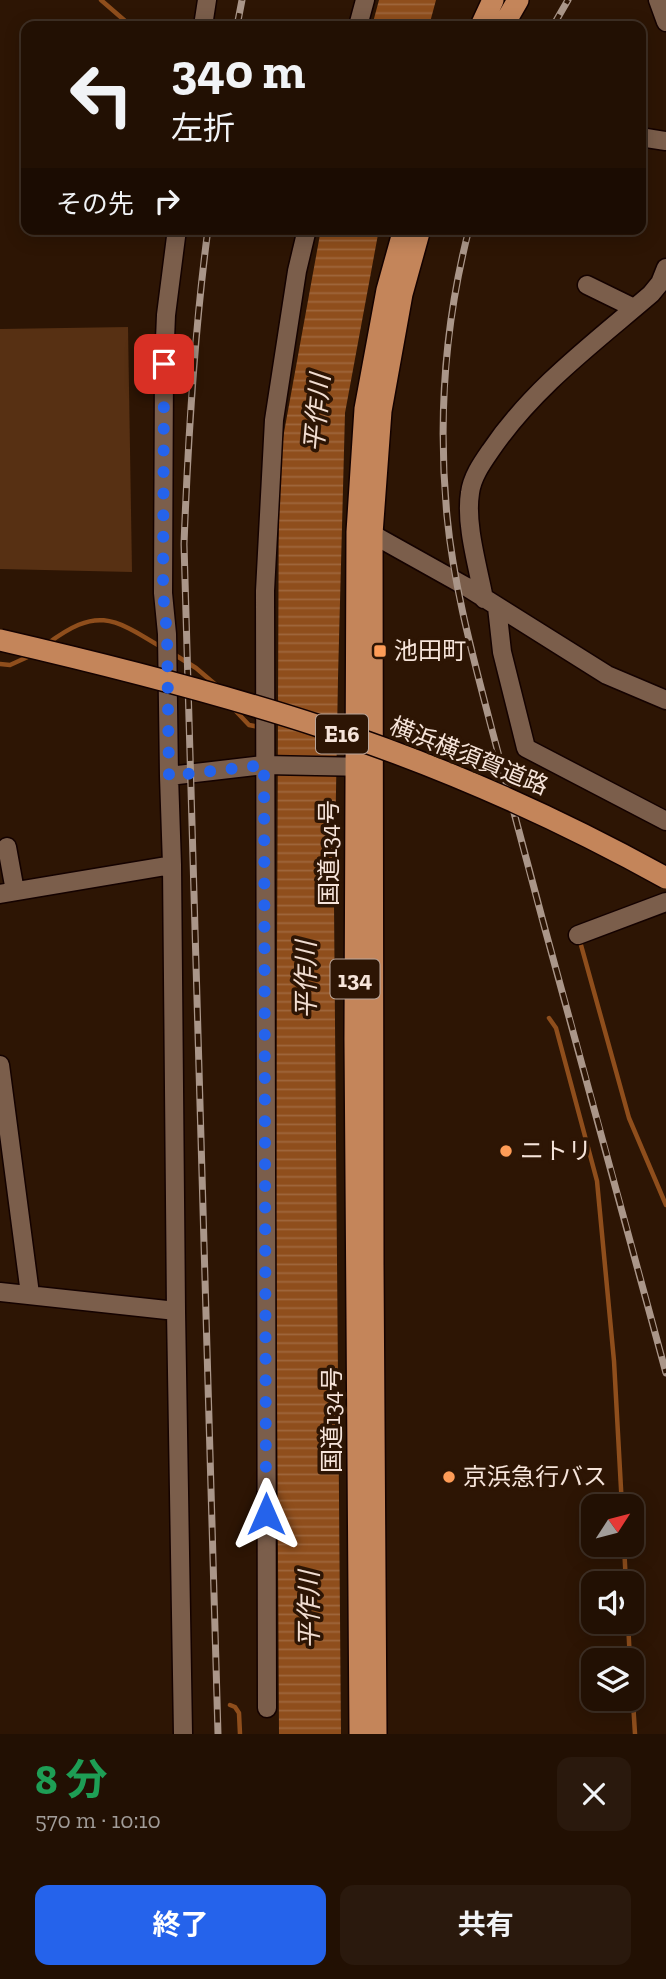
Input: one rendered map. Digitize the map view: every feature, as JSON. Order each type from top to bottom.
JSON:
[{"type":"highway","points":[[483,21],[493,0]]},
{"type":"highway","points":[[506,21],[518,0]]},
{"type":"highway","name":"国道134号","points":[[360,1734],[355,1039],[357,767],[365,533],[365,409],[387,290],[402,235]]},
{"type":"highway","name":"国道134号","points":[[365,533],[402,294],[418,235]]},
{"type":"highway","name":"横浜横須賀道路","points":[[0,640],[205,691],[366,742],[540,813],[666,878]]},
{"type":"highway","name":"横浜横須賀道路","points":[[0,651],[206,703],[322,738],[448,784],[603,855],[666,888]]},
{"type":"highway","name":"国道134号","points":[[357,767],[376,1734]]},
{"type":"street","points":[[204,21],[207,0]]},
{"type":"street","points":[[359,21],[365,0]]},
{"type":"street","points":[[658,0],[666,22]]},
{"type":"street","points":[[646,138],[666,141]]},
{"type":"street","points":[[176,235],[167,304],[164,364],[163,593],[167,641],[172,865],[183,1734]]},
{"type":"street","points":[[267,1708],[269,766],[264,731],[265,591],[274,420],[297,271],[306,235]]},
{"type":"street","points":[[666,268],[660,283],[547,383],[511,421],[478,469],[470,490],[469,511],[526,748],[666,821]]},
{"type":"street","points":[[587,285],[634,308]]},
{"type":"street","points":[[365,533],[457,581],[607,675],[666,700]]},
{"type":"street","points":[[169,776],[269,766],[357,767]]},
{"type":"street","points":[[7,848],[7,893],[172,865]]},
{"type":"street","points":[[578,935],[666,902]]},
{"type":"street","points":[[0,1066],[30,1294]]},
{"type":"street","points":[[0,1292],[176,1311]]},
{"type":"shaded area","points":[[128,327],[132,572],[0,569],[0,329]]},
{"type":"water","points":[[379,0],[436,0],[430,21],[373,21]]},
{"type":"water","name":"平作川","points":[[320,235],[378,235],[345,413],[338,678],[334,904],[341,1734],[279,1734],[276,1212],[279,460]]},
{"type":"waterway","points":[[101,0],[125,21]]},
{"type":"waterway","points":[[47,644],[79,625],[104,620],[130,629],[161,647]]},
{"type":"waterway","points":[[172,653],[216,685]]},
{"type":"waterway","points":[[0,664],[10,665],[32,655]]},
{"type":"waterway","points":[[231,706],[249,725],[259,727]]},
{"type":"waterway","points":[[581,945],[629,1118],[666,1205]]},
{"type":"waterway","points":[[549,1018],[556,1028],[597,1181],[614,1361],[621,1494]]},
{"type":"waterway","points":[[625,1558],[625,1571]]},
{"type":"waterway","points":[[629,1634],[629,1648]]},
{"type":"waterway","points":[[230,1705],[239,1713],[240,1734]]},
{"type":"waterway","points":[[634,1711],[635,1734]]},
{"type":"railway","points":[[238,21],[242,0]]},
{"type":"railway","points":[[556,21],[568,0]]},
{"type":"railway","points":[[207,235],[192,386],[184,544],[218,1734]]},
{"type":"railway","points":[[468,235],[449,336],[444,408],[444,480],[454,570],[492,730],[666,1373]]},
{"type":"place","name":"池田町","points":[[380,651]]},
{"type":"place","name":"ニトリ","points":[[506,1151]]},
{"type":"place","name":"京浜急行バス","points":[[449,1477]]},
{"type":"route","points":[[164,364],[163,593],[167,634],[169,776],[264,765],[266,1514]]}]
